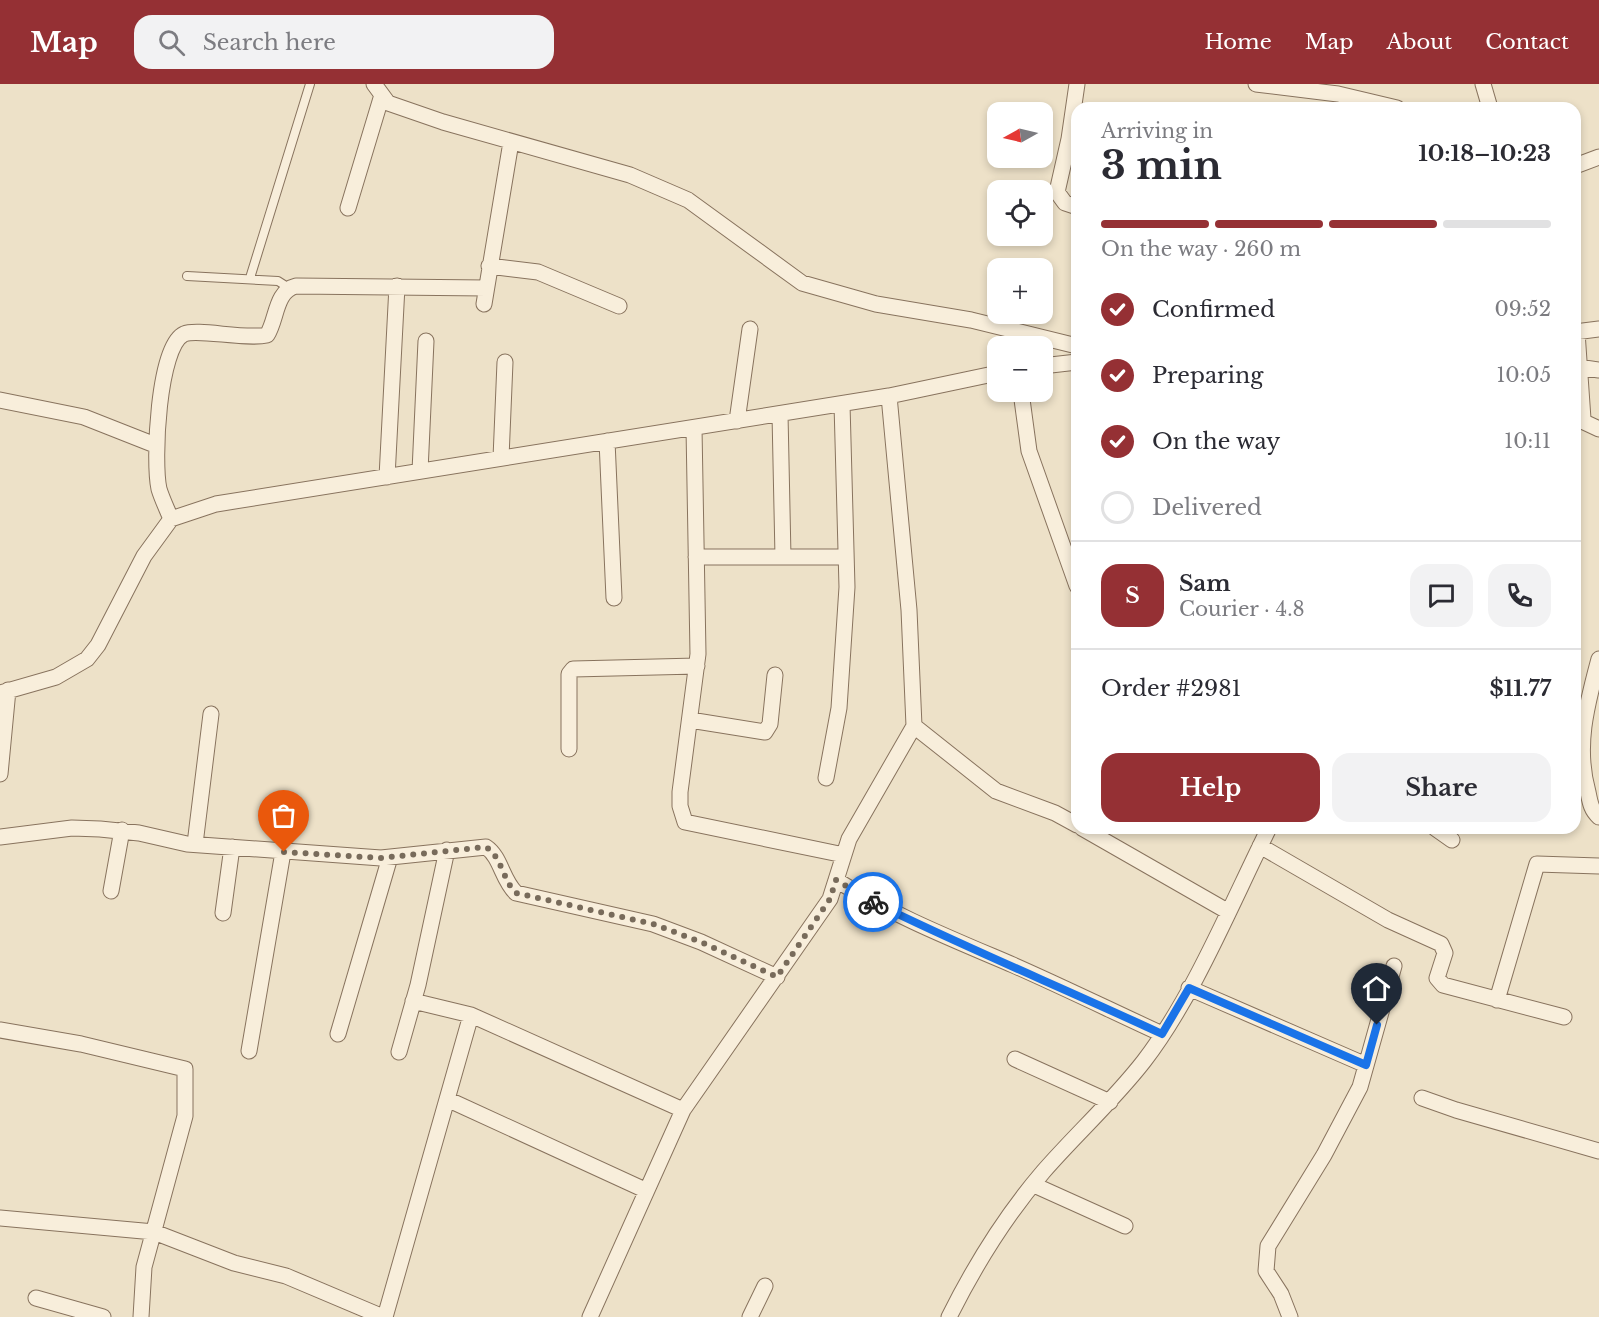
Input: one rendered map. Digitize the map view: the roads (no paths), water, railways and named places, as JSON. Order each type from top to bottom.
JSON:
[{"type":"street","points":[[1074,102],[1077,84]]},
{"type":"street","points":[[1256,84],[1338,94],[1372,102]]},
{"type":"street","points":[[1482,84],[1488,102]]},
{"type":"street","points":[[378,90],[388,103],[511,142],[630,175],[688,200],[802,283],[876,304],[970,320],[1071,345]]},
{"type":"street","points":[[348,208],[378,90]]},
{"type":"street","points":[[1071,125],[1058,192],[1065,203],[1071,205]]},
{"type":"street","points":[[171,519],[159,488],[155,445],[160,401],[170,355],[177,339],[187,333],[253,338],[267,335],[272,328],[281,298],[289,288],[397,286],[485,296],[511,142]]},
{"type":"street","points":[[1581,164],[1599,157]]},
{"type":"street","points":[[489,266],[538,272],[619,306]]},
{"type":"street","points":[[387,477],[397,286]]},
{"type":"street","points":[[1581,331],[1599,329]]},
{"type":"street","points":[[737,421],[750,330]]},
{"type":"street","points":[[420,471],[426,340]]},
{"type":"street","points":[[501,458],[506,363]]},
{"type":"street","points":[[1053,365],[1071,363]]},
{"type":"street","points":[[1581,368],[1599,370]]},
{"type":"street","points":[[0,774],[4,692],[56,677],[87,659],[98,645],[144,556],[171,519],[216,504],[842,404],[987,374]]},
{"type":"street","points":[[590,1317],[645,1190],[683,1110],[830,899],[854,830],[914,726],[909,610],[889,396]]},
{"type":"street","points":[[1581,399],[1584,422],[1599,429]]},
{"type":"street","points":[[0,400],[84,417],[155,445]]},
{"type":"street","points":[[1022,402],[1029,451],[1071,569]]},
{"type":"street","points":[[826,778],[839,708],[847,587],[842,404]]},
{"type":"street","points":[[780,414],[783,557]]},
{"type":"street","points":[[694,428],[697,666],[681,792],[680,806],[685,822],[844,855]]},
{"type":"street","points":[[607,441],[614,598]]},
{"type":"street","points":[[696,557],[846,557]]},
{"type":"street","points":[[569,749],[569,674],[573,669],[697,666]]},
{"type":"street","points":[[1581,713],[1598,667]]},
{"type":"street","points":[[690,720],[765,732],[770,724],[775,675]]},
{"type":"street","points":[[195,844],[211,714]]},
{"type":"street","points":[[914,726],[996,791],[1055,813],[1071,822]]},
{"type":"street","points":[[1581,739],[1585,782],[1593,811],[1599,817]]},
{"type":"street","points":[[0,837],[72,828],[122,830],[195,844],[284,852],[390,857],[486,847],[495,858],[508,885],[516,893],[653,924],[701,942],[777,977]]},
{"type":"street","points":[[111,891],[122,830]]},
{"type":"street","points":[[1092,834],[1227,911]]},
{"type":"street","points":[[949,1317],[971,1273],[1034,1185],[1110,1102],[1162,1034],[1189,988],[1266,834]]},
{"type":"street","points":[[1444,834],[1452,840]]},
{"type":"street","points":[[1260,846],[1388,920],[1441,944],[1445,953],[1437,978],[1443,985],[1564,1017]]},
{"type":"street","points":[[223,913],[232,847]]},
{"type":"street","points":[[399,1052],[413,1001],[447,850]]},
{"type":"street","points":[[249,1051],[284,852]]},
{"type":"street","points":[[338,1034],[390,857]]},
{"type":"street","points":[[1497,1000],[1537,864],[1599,866]]},
{"type":"street","points":[[836,880],[866,899],[938,934],[1162,1034]]},
{"type":"street","points":[[1290,1317],[1281,1294],[1266,1271],[1268,1246],[1331,1142],[1360,1087],[1394,966]]},
{"type":"street","points":[[1189,988],[1366,1065]]},
{"type":"street","points":[[413,1001],[471,1015],[683,1110]]},
{"type":"street","points":[[0,1218],[154,1232],[234,1263],[286,1276],[384,1317],[471,1015]]},
{"type":"street","points":[[0,1030],[81,1044],[185,1070],[185,1116],[141,1287],[141,1317]]},
{"type":"street","points":[[1015,1059],[1110,1102]]},
{"type":"street","points":[[1422,1098],[1599,1151]]},
{"type":"street","points":[[448,1100],[645,1190]]},
{"type":"street","points":[[1034,1185],[1125,1226]]},
{"type":"street","points":[[750,1317],[765,1286]]},
{"type":"street","points":[[36,1298],[103,1317]]},
{"type":"lane","points":[[250,278],[310,84]]},
{"type":"lane","points":[[187,276],[278,281],[289,288]]}]
